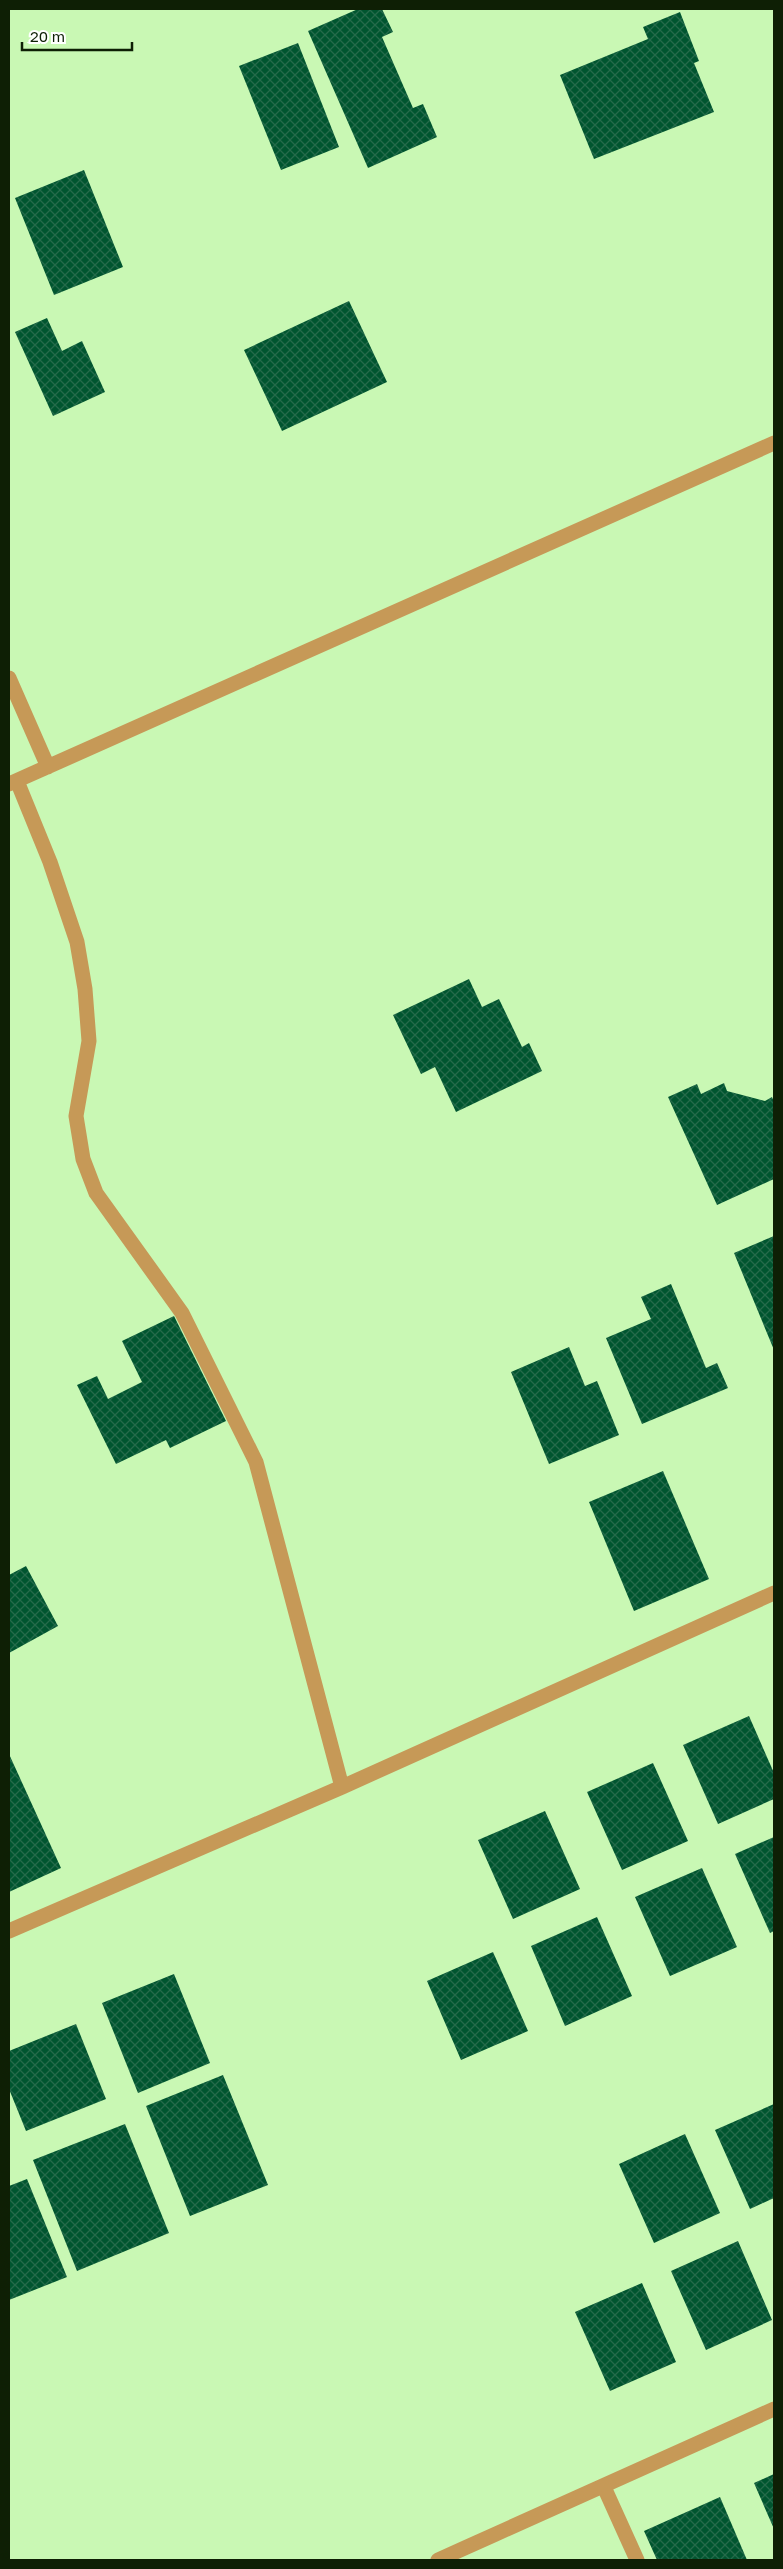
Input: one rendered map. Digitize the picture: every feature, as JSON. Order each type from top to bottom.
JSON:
[{"type":"street","points":[[342,1787],[256,1462],[182,1313],[96,1193],[83,1159],[76,1116],[89,1041],[84,980],[77,942],[50,862],[13,782],[774,443]]},
{"type":"street","points":[[9,678],[48,767]]},
{"type":"street","points":[[9,1931],[342,1787],[774,1593]]},
{"type":"street","points":[[438,2560],[774,2409]]},
{"type":"street","points":[[604,2487],[638,2560]]},
{"type":"building","points":[[358,9],[382,9],[393,32],[382,37],[413,108],[423,104],[437,137],[368,168],[308,31]]},
{"type":"building","points":[[680,12],[699,61],[694,63],[714,112],[594,159],[560,75],[648,39],[643,27]]},
{"type":"building","points":[[298,43],[339,147],[281,170],[239,66]]},
{"type":"building","points":[[84,170],[123,267],[54,295],[15,198]]},
{"type":"building","points":[[349,301],[387,382],[282,431],[244,350]]},
{"type":"building","points":[[47,318],[62,351],[82,341],[105,392],[53,416],[15,332]]},
{"type":"building","points":[[469,979],[482,1007],[499,999],[522,1047],[529,1043],[542,1071],[456,1112],[435,1067],[421,1074],[393,1015]]},
{"type":"building","points":[[724,1083],[727,1091],[765,1101],[772,1097],[774,1102],[774,1179],[717,1205],[668,1097],[697,1084],[701,1094]]},
{"type":"building","points":[[774,1236],[774,1350],[734,1253]]},
{"type":"building","points":[[671,1284],[706,1368],[717,1363],[728,1388],[642,1424],[606,1338],[651,1319],[641,1297]]},
{"type":"building","points":[[174,1316],[226,1421],[170,1448],[166,1440],[116,1464],[77,1385],[97,1376],[108,1399],[142,1382],[122,1341]]},
{"type":"building","points":[[569,1347],[585,1386],[597,1381],[619,1435],[549,1464],[511,1372]]},
{"type":"building","points":[[663,1471],[709,1579],[634,1611],[589,1502]]},
{"type":"building","points":[[26,1566],[58,1626],[9,1653],[9,1575]]},
{"type":"building","points":[[749,1716],[774,1773],[774,1799],[718,1824],[683,1745]]},
{"type":"building","points":[[9,1754],[61,1868],[9,1892]]},
{"type":"building","points":[[653,1763],[688,1841],[622,1870],[587,1792]]},
{"type":"building","points":[[545,1811],[580,1889],[513,1919],[478,1840]]},
{"type":"building","points":[[774,1837],[774,1931],[770,1933],[735,1854]]},
{"type":"building","points":[[702,1868],[737,1947],[670,1976],[635,1897]]},
{"type":"building","points":[[597,1917],[632,1996],[565,2026],[531,1946]]},
{"type":"building","points":[[493,1952],[528,2031],[461,2060],[427,1981]]},
{"type":"building","points":[[174,1974],[210,2063],[138,2093],[102,2003]]},
{"type":"building","points":[[76,2024],[106,2099],[26,2131],[9,2089],[9,2051]]},
{"type":"building","points":[[223,2075],[268,2185],[190,2216],[146,2106]]},
{"type":"building","points":[[774,2104],[774,2198],[750,2209],[715,2130]]},
{"type":"building","points":[[125,2124],[169,2233],[77,2271],[33,2160]]},
{"type":"building","points":[[685,2134],[720,2213],[654,2243],[619,2164]]},
{"type":"building","points":[[27,2179],[67,2277],[9,2300],[9,2186]]},
{"type":"building","points":[[738,2241],[772,2320],[706,2350],[671,2271]]},
{"type":"building","points":[[642,2283],[676,2362],[610,2391],[575,2312]]},
{"type":"building","points":[[774,2474],[774,2529],[754,2483]]},
{"type":"building","points":[[720,2497],[747,2560],[657,2560],[644,2531]]}]
